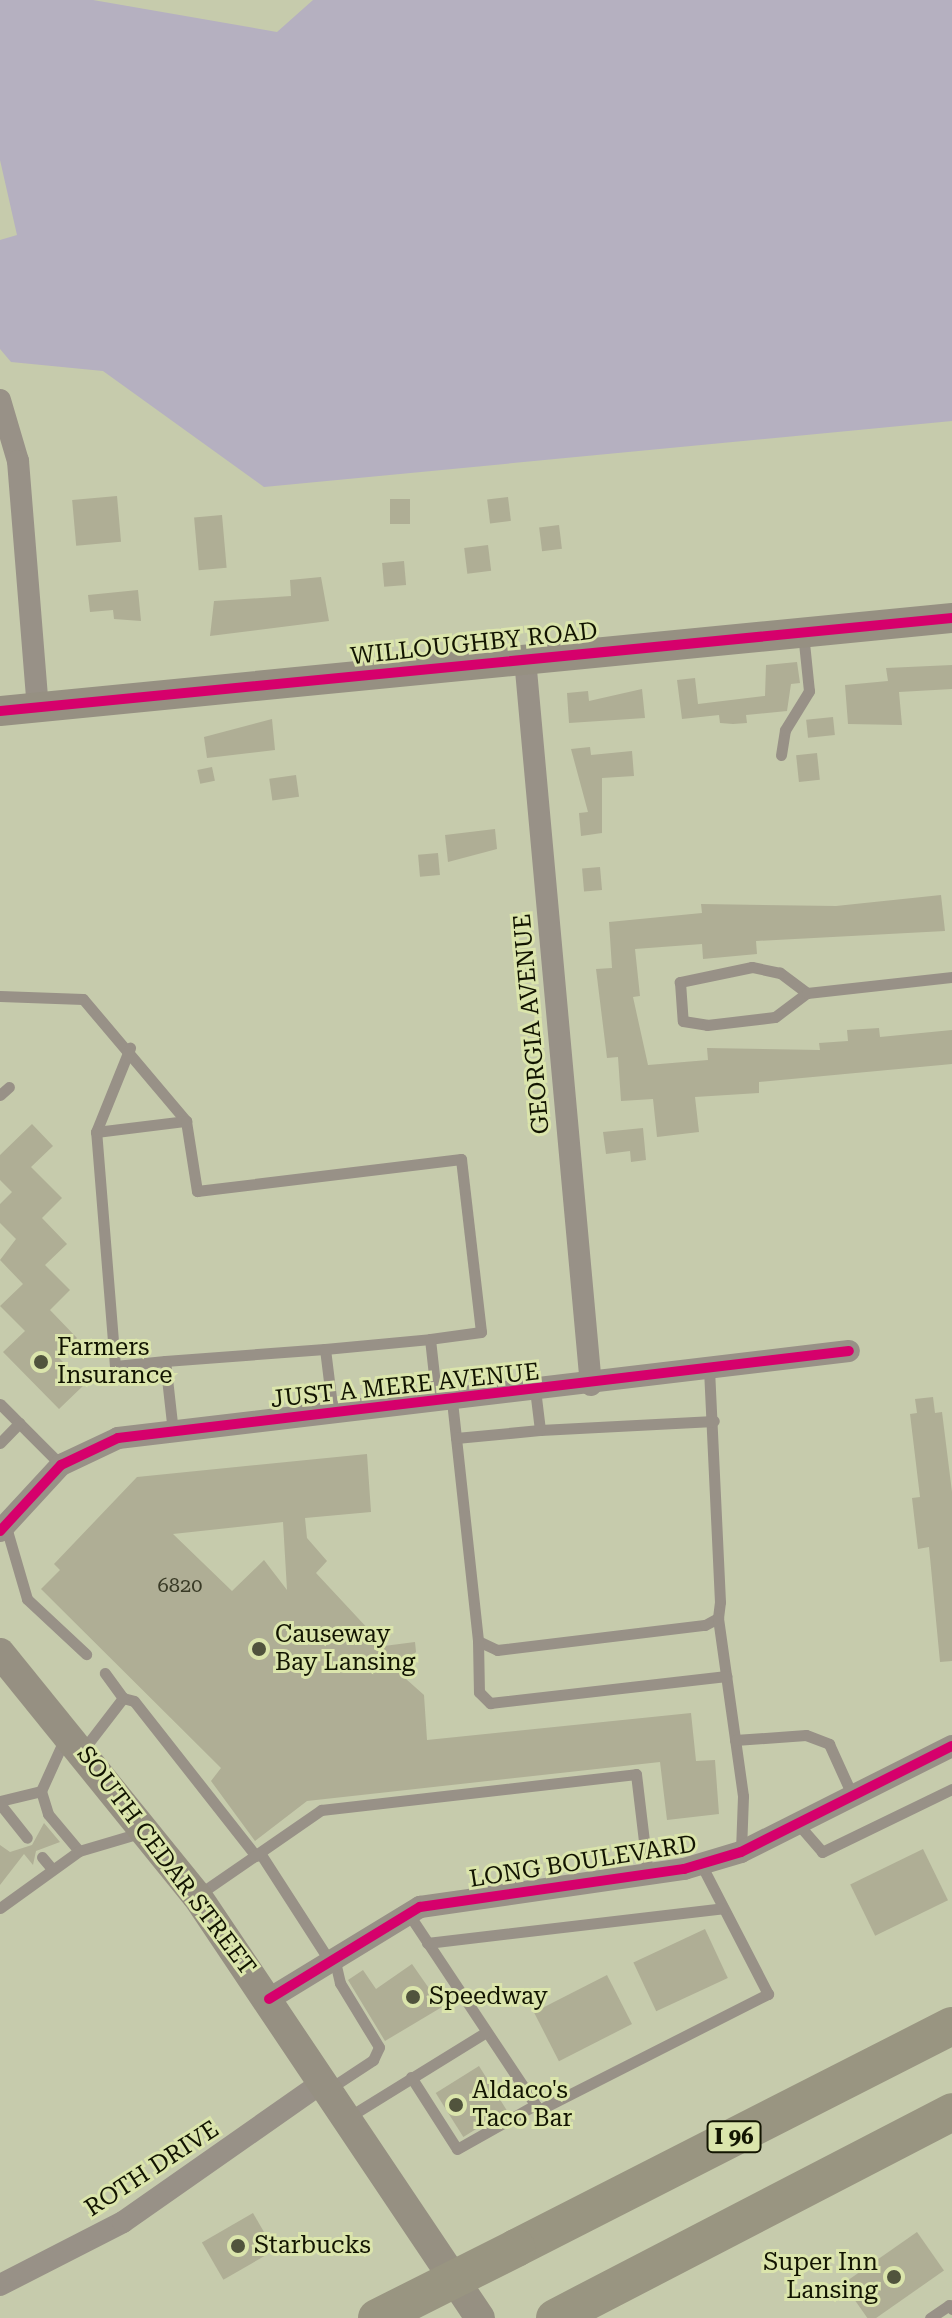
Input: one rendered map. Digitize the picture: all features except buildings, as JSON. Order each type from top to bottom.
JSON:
[{"type":"highway","name":"I 96","points":[[377,2318],[952,2026]]},
{"type":"highway","points":[[555,2318],[952,2112]]},
{"type":"street","points":[[0,400],[18,461],[38,708]]},
{"type":"street","name":"WILLOUGHBY ROAD","points":[[0,711],[952,618]]},
{"type":"street","name":"GEORGIA AVENUE","points":[[525,659],[591,1385]]},
{"type":"street","name":"JUST A MERE AVENUE","points":[[3,1529],[61,1465],[118,1438],[591,1385],[849,1351]]},
{"type":"street","name":"SOUTH CEDAR STREET","points":[[0,1653],[148,1830],[197,1896],[269,1999],[480,2318]]},
{"type":"street","name":"LONG BOULEVARD","points":[[269,1999],[407,1912],[648,1874],[701,1864],[741,1852],[952,1746]]},
{"type":"street","name":"ROTH DRIVE","points":[[0,2285],[123,2222],[326,2086]]},
{"type":"lane","points":[[781,755],[785,730],[809,691],[803,632]]},
{"type":"lane","points":[[807,993],[780,973],[752,967],[680,982],[683,1021],[707,1025],[775,1017],[807,993],[952,977]]},
{"type":"lane","points":[[0,996],[83,999],[130,1048],[186,1121],[197,1191],[461,1159],[481,1332],[325,1349],[115,1366],[96,1132],[130,1048]]},
{"type":"lane","points":[[96,1132],[186,1121]]},
{"type":"lane","points":[[430,1339],[456,1438],[478,1641],[479,1692],[490,1703],[726,1676]]},
{"type":"lane","points":[[325,1349],[333,1414]]},
{"type":"lane","points":[[165,1361],[173,1432]]},
{"type":"lane","points":[[709,1368],[714,1421],[718,1618],[735,1740],[741,1852]]},
{"type":"lane","points":[[535,1391],[540,1430]]},
{"type":"lane","points":[[0,1404],[61,1465]]},
{"type":"lane","points":[[456,1438],[540,1430],[714,1421]]},
{"type":"lane","points":[[0,1443],[19,1423]]},
{"type":"lane","points":[[3,1529],[27,1599],[86,1654]]},
{"type":"lane","points":[[478,1641],[497,1650],[718,1618]]},
{"type":"lane","points":[[105,1673],[123,1698],[134,1701],[258,1855],[331,1958],[340,1983],[379,2047],[373,2060],[326,2086]]},
{"type":"lane","points":[[27,1838],[0,1802],[41,1791],[75,1741],[123,1698]]},
{"type":"lane","points":[[735,1740],[806,1735],[829,1744],[854,1797]]},
{"type":"lane","points":[[197,1896],[321,1810],[636,1774],[648,1874]]},
{"type":"lane","points":[[798,1824],[822,1852],[952,1789]]},
{"type":"lane","points":[[41,1791],[48,1814],[79,1851]]},
{"type":"lane","points":[[0,1908],[79,1851],[148,1830]]},
{"type":"lane","points":[[42,1857],[52,1869]]},
{"type":"lane","points":[[407,1912],[539,2110],[768,1994],[701,1864]]},
{"type":"lane","points":[[427,1943],[723,1908]]},
{"type":"lane","points":[[347,2118],[486,2032]]},
{"type":"lane","points":[[411,2077],[457,2149],[535,2105]]},
{"type":"lane","points":[[930,2318],[949,2305],[952,2309]]},
{"type":"shaded area","points":[[0,0],[93,0],[277,32],[313,0],[952,0],[952,421],[264,487],[103,371],[11,362],[0,349],[0,240],[17,235],[0,160]]},
{"type":"cycle path","points":[[0,711],[952,618]]},
{"type":"cycle path","points":[[0,1531],[61,1465],[118,1438],[849,1351]]},
{"type":"cycle path","points":[[269,1999],[420,1907],[684,1869],[741,1852],[952,1746]]},
{"type":"place","name":"Farmers Insurance","points":[[41,1362]]},
{"type":"place","name":"Causeway Bay Lansing","points":[[259,1649]]},
{"type":"place","name":"Speedway","points":[[413,1997]]},
{"type":"place","name":"Aldaco's Taco Bar","points":[[456,2105]]},
{"type":"place","name":"Starbucks","points":[[238,2246]]},
{"type":"place","name":"Super Inn Lansing","points":[[894,2277]]}]
